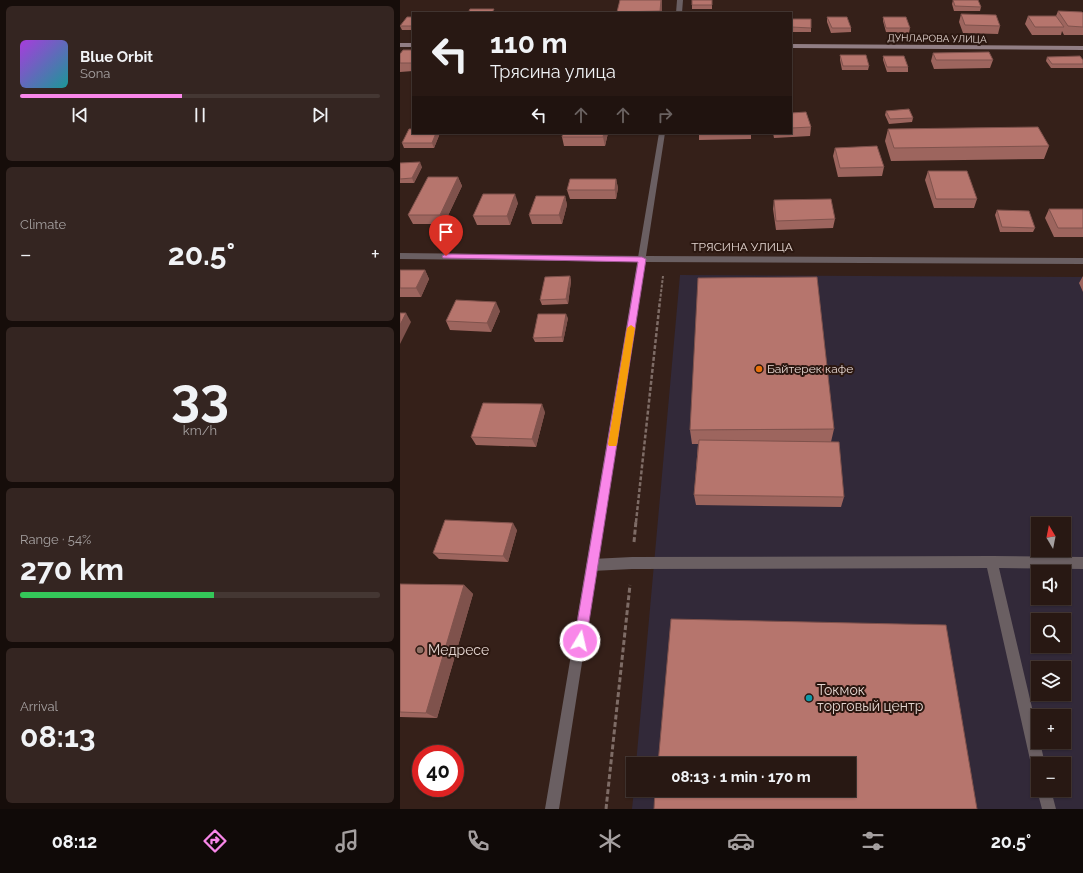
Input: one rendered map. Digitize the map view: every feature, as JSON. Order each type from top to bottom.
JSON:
[{"type":"main road","points":[[400,45],[412,45]]},
{"type":"main road","name":"ДУНЛАРОВА УЛИЦА","points":[[792,46],[1083,48]]},
{"type":"street","points":[[679,12],[680,0]]},
{"type":"street","points":[[552,809],[662,134]]},
{"type":"street","name":"ТРЯСИНА УЛИЦА","points":[[400,256],[642,259],[1083,261]]},
{"type":"street","points":[[992,562],[1036,757]]},
{"type":"street","points":[[592,565],[632,563],[1083,563]]},
{"type":"street","points":[[1046,797],[1049,809]]},
{"type":"path","points":[[606,809],[665,258]]},
{"type":"shaded area","points":[[680,275],[1083,277],[1083,809],[632,809],[633,797],[856,797],[856,757],[637,757]]},
{"type":"building","points":[[620,0],[661,0],[660,11],[617,12]]},
{"type":"building","points":[[692,0],[712,0],[712,5],[692,5]]},
{"type":"building","points":[[953,0],[978,0],[981,7],[955,6]]},
{"type":"building","points":[[470,9],[494,9],[492,12],[468,12]]},
{"type":"building","points":[[1058,11],[1082,12],[1083,27],[1068,26]]},
{"type":"building","points":[[961,14],[996,15],[1000,26],[965,25]]},
{"type":"building","points":[[1028,16],[1056,16],[1064,27],[1035,27]]},
{"type":"building","points":[[407,17],[412,17],[412,26],[400,26]]},
{"type":"building","points":[[827,17],[847,17],[851,28],[832,28]]},
{"type":"building","points":[[883,17],[906,17],[910,28],[886,28]]},
{"type":"building","points":[[792,19],[811,19],[811,28],[792,27]]},
{"type":"building","points":[[403,50],[412,50],[412,63],[400,63],[400,54]]},
{"type":"building","points":[[989,52],[993,60],[936,60],[933,53]]},
{"type":"building","points":[[840,55],[866,55],[869,66],[843,66]]},
{"type":"building","points":[[883,56],[904,56],[908,67],[887,67]]},
{"type":"building","points":[[1080,56],[1083,60],[1083,64],[1052,64],[1047,57]]},
{"type":"building","points":[[909,109],[913,118],[890,119],[886,111]]},
{"type":"building","points":[[806,112],[811,127],[792,128],[792,113]]},
{"type":"building","points":[[1038,127],[1049,146],[894,148],[888,129]]},
{"type":"building","points":[[409,129],[412,129],[412,134],[436,134],[432,143],[402,143]]},
{"type":"building","points":[[563,134],[604,134],[603,137],[562,137]]},
{"type":"building","points":[[877,146],[884,167],[840,168],[835,148]]},
{"type":"building","points":[[420,162],[412,178],[400,179],[400,163]]},
{"type":"building","points":[[928,171],[967,171],[977,199],[936,199]]},
{"type":"building","points":[[428,177],[458,177],[440,215],[408,215]]},
{"type":"building","points":[[570,179],[616,179],[615,190],[567,190]]},
{"type":"building","points":[[483,194],[515,194],[507,216],[473,216]]},
{"type":"building","points":[[536,196],[565,196],[559,215],[529,215]]},
{"type":"building","points":[[831,199],[835,219],[776,221],[774,200]]},
{"type":"building","points":[[1049,209],[1083,209],[1083,228],[1058,228]]},
{"type":"building","points":[[997,210],[1029,211],[1035,228],[1002,227]]},
{"type":"building","points":[[400,270],[425,270],[416,288],[400,288]]},
{"type":"building","points":[[570,276],[566,299],[540,300],[545,277]]},
{"type":"building","name":"Байтерек кафе","points":[[817,277],[834,429],[690,430],[698,278]]},
{"type":"building","points":[[456,300],[496,302],[487,323],[446,321]]},
{"type":"building","points":[[400,313],[406,313],[400,325]]},
{"type":"building","points":[[538,314],[566,314],[562,337],[533,338]]},
{"type":"building","points":[[483,403],[542,404],[532,439],[471,437]]},
{"type":"building","points":[[699,440],[839,442],[844,497],[694,495]]},
{"type":"building","points":[[445,520],[513,523],[503,556],[433,553]]},
{"type":"building","points":[[400,584],[464,585],[426,713],[400,712]]},
{"type":"building","name":"Токмок торговый центр","points":[[671,619],[946,625],[977,809],[654,809],[655,797],[856,797],[856,757],[659,757]]},
{"type":"slow traffic","points":[[612,444],[631,328]]},
{"type":"place","name":"Байтерек кафе","points":[[759,369]]},
{"type":"place","name":"Медресе","points":[[420,650]]},
{"type":"place","name":"Токмок торговый центр","points":[[809,698]]},
{"type":"route","points":[[446,256],[642,259],[580,641]]}]
